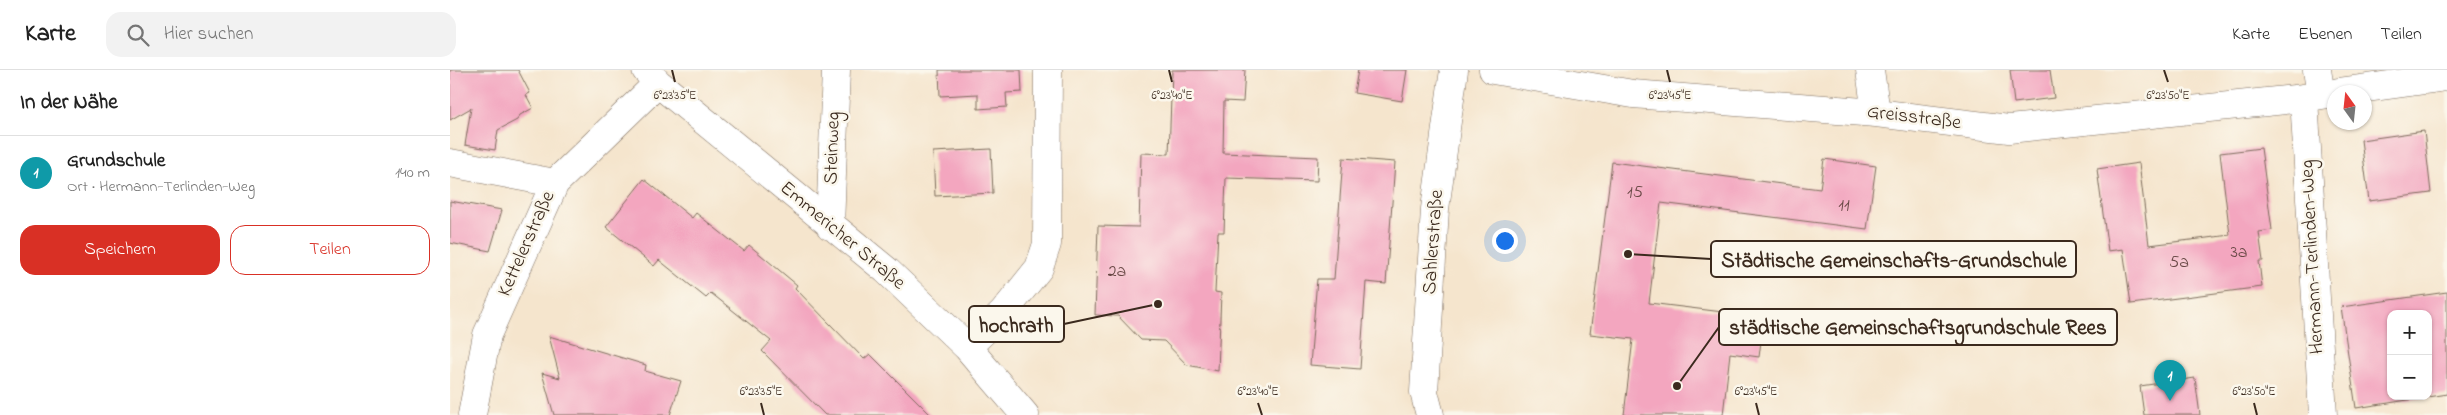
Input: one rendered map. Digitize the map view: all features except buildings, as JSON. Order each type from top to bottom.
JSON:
[{"type":"street","name":"Steinweg","points":[[830,226],[836,70]]},
{"type":"street","points":[[967,347],[1003,313],[1039,268],[1046,244],[1048,70]]},
{"type":"street","name":"Sahlerstraße","points":[[1430,415],[1424,392],[1435,209],[1454,70]]},
{"type":"street","name":"Greisstraße","points":[[1493,70],[1633,94],[1876,113],[2009,129],[2323,90],[2447,77]]},
{"type":"street","points":[[1870,70],[1876,113]]},
{"type":"street","name":"Emmericher Straße","points":[[652,76],[830,226],[886,270],[967,347],[1025,415]]},
{"type":"street","name":"Kettelerstraße","points":[[472,415],[487,335],[555,183],[652,76]]},
{"type":"street","name":"Hermann-Terlinden-Weg","points":[[2322,415],[2323,90]]},
{"type":"street","points":[[450,163],[555,183]]},
{"type":"place","name":"Städtische Gemeinschafts-Grundschule","points":[[1628,254]]},
{"type":"place","name":"hochrath","points":[[1158,304]]},
{"type":"place","name":"städtische Gemeinschaftsgrundschule Rees","points":[[1677,386]]},
{"type":"place","name":"Grundschule","points":[[2170,401]]}]
